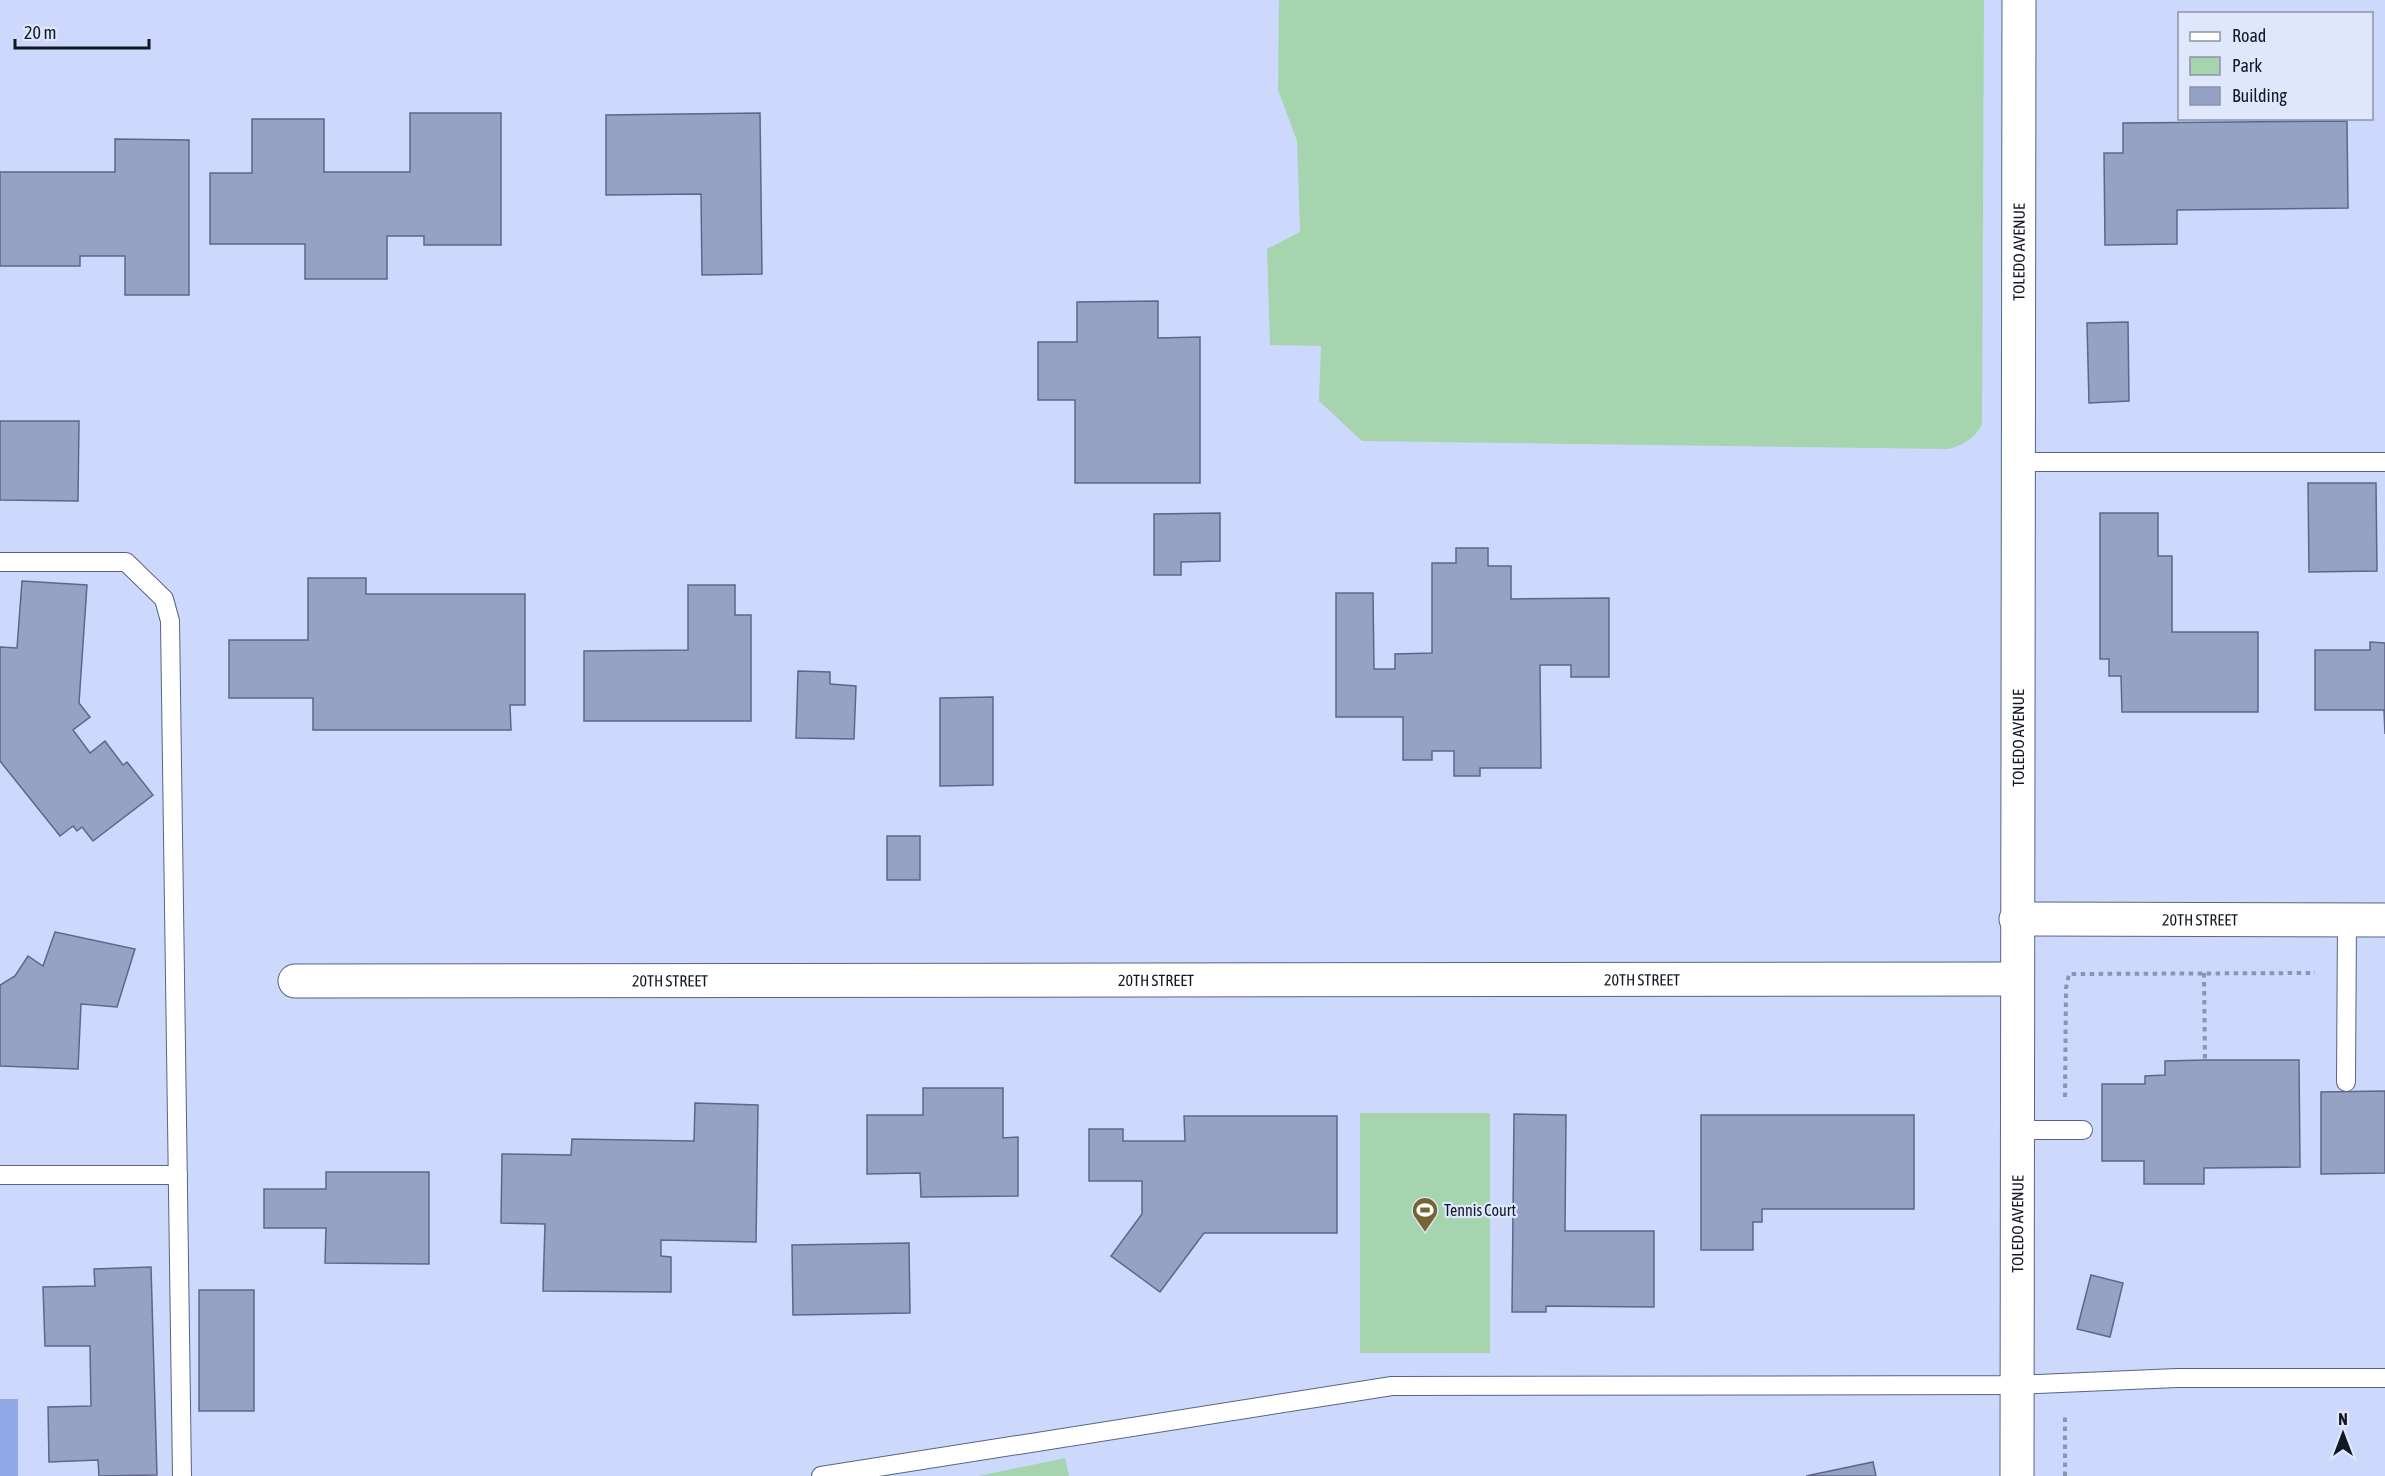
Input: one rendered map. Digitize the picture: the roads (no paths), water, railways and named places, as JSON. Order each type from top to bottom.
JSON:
[{"type":"street","name":"TOLEDO AVENUE","points":[[2017,1476],[2019,0]]},
{"type":"street","name":"20TH STREET","points":[[2016,919],[2385,920]]},
{"type":"street","name":"20TH STREET","points":[[295,981],[2016,979]]},
{"type":"lane","points":[[2017,462],[2385,462]]},
{"type":"lane","points":[[0,562],[126,562],[164,599],[170,621],[182,1476]]},
{"type":"lane","points":[[2346,1082],[2347,920]]},
{"type":"lane","points":[[2016,1130],[2074,1130]]},
{"type":"lane","points":[[0,1175],[178,1175]]},
{"type":"lane","points":[[821,1476],[1392,1386],[2017,1384],[2177,1378],[2385,1378]]},
{"type":"water","points":[[0,1399],[18,1399],[18,1476],[0,1476]]},
{"type":"place","name":"Tennis Court","points":[[1425,1233]]}]
